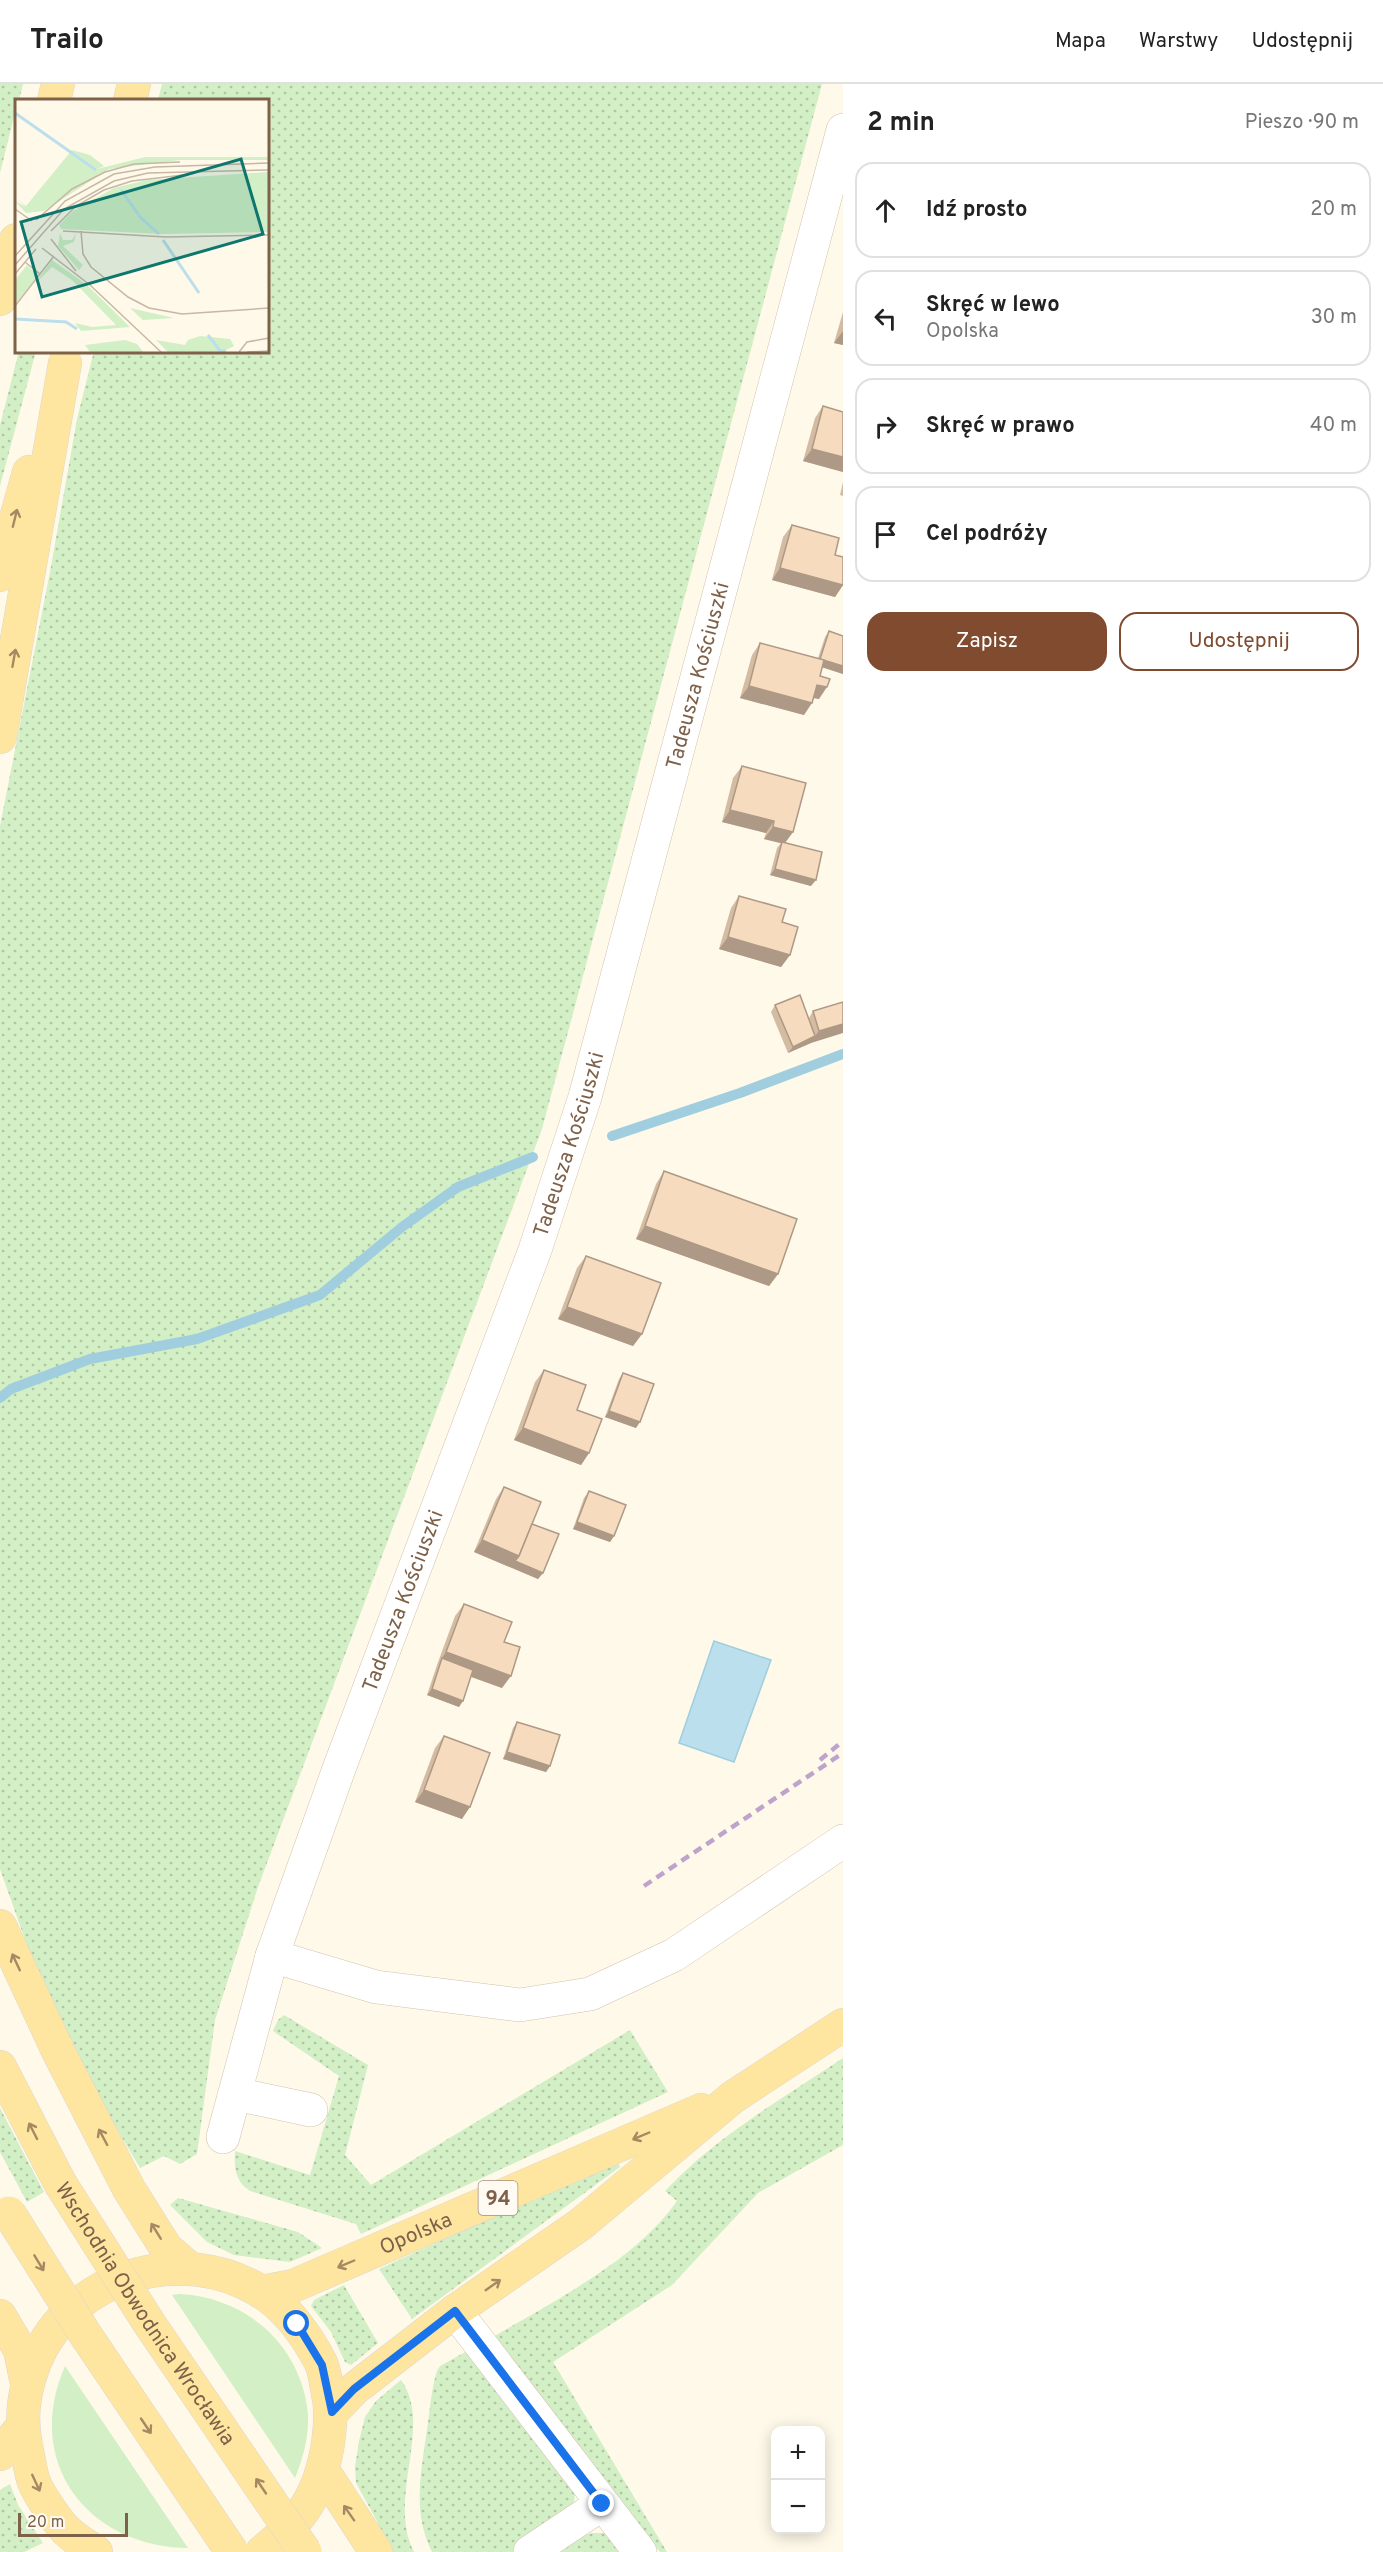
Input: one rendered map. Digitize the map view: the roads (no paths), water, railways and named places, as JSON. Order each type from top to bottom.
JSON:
[{"type":"main road","points":[[54,99],[58,84]]},
{"type":"main road","points":[[130,99],[134,84]]},
{"type":"main road","points":[[0,299],[15,244]]},
{"type":"main road","points":[[0,574],[19,501],[67,357]]},
{"type":"main road","points":[[0,737],[67,357]]},
{"type":"main road","points":[[0,1926],[58,2051],[129,2189],[166,2248],[188,2267]]},
{"type":"main road","name":"Opolska","points":[[332,2412],[354,2389],[455,2311],[581,2224],[733,2097],[843,2025]]},
{"type":"main road","name":"Wschodnia Obwodnica Wrocławia","points":[[0,2067],[60,2182],[149,2323],[305,2552]]},
{"type":"main road","name":"Opolska","points":[[261,2292],[293,2286],[733,2097]]},
{"type":"main road","points":[[4,2204],[85,2334],[232,2552]]},
{"type":"main road","points":[[96,2552],[65,2530],[34,2483],[22,2427],[27,2384],[40,2351],[60,2321],[86,2297],[118,2279],[152,2270],[188,2267],[226,2275],[261,2292],[297,2324],[322,2365],[332,2412],[324,2472],[309,2505],[286,2533],[262,2552]]},
{"type":"main road","points":[[0,2316],[20,2350],[27,2384]]},
{"type":"main road","points":[[0,2454],[22,2427]]},
{"type":"main road","points":[[324,2472],[376,2552]]},
{"type":"street","name":"Tadeusza Kościuszki","points":[[223,2137],[272,1956],[340,1766],[535,1250],[585,1097],[843,130]]},
{"type":"street","points":[[272,1956],[376,1987],[508,2004],[520,2005],[590,1994],[674,1955],[843,1841]]},
{"type":"street","points":[[236,2094],[311,2110]]},
{"type":"street","points":[[455,2311],[640,2552]]},
{"type":"street","points":[[530,2552],[602,2504]]},
{"type":"water","points":[[714,1641],[771,1660],[734,1762],[679,1743]]},
{"type":"waterway","points":[[612,1136],[740,1093],[843,1054]]},
{"type":"waterway","points":[[0,1398],[11,1389],[90,1359],[197,1339],[320,1295],[402,1227],[458,1187],[533,1157]]},
{"type":"railway","points":[[820,1760],[843,1741]]},
{"type":"railway","points":[[644,1886],[843,1753]]}]
